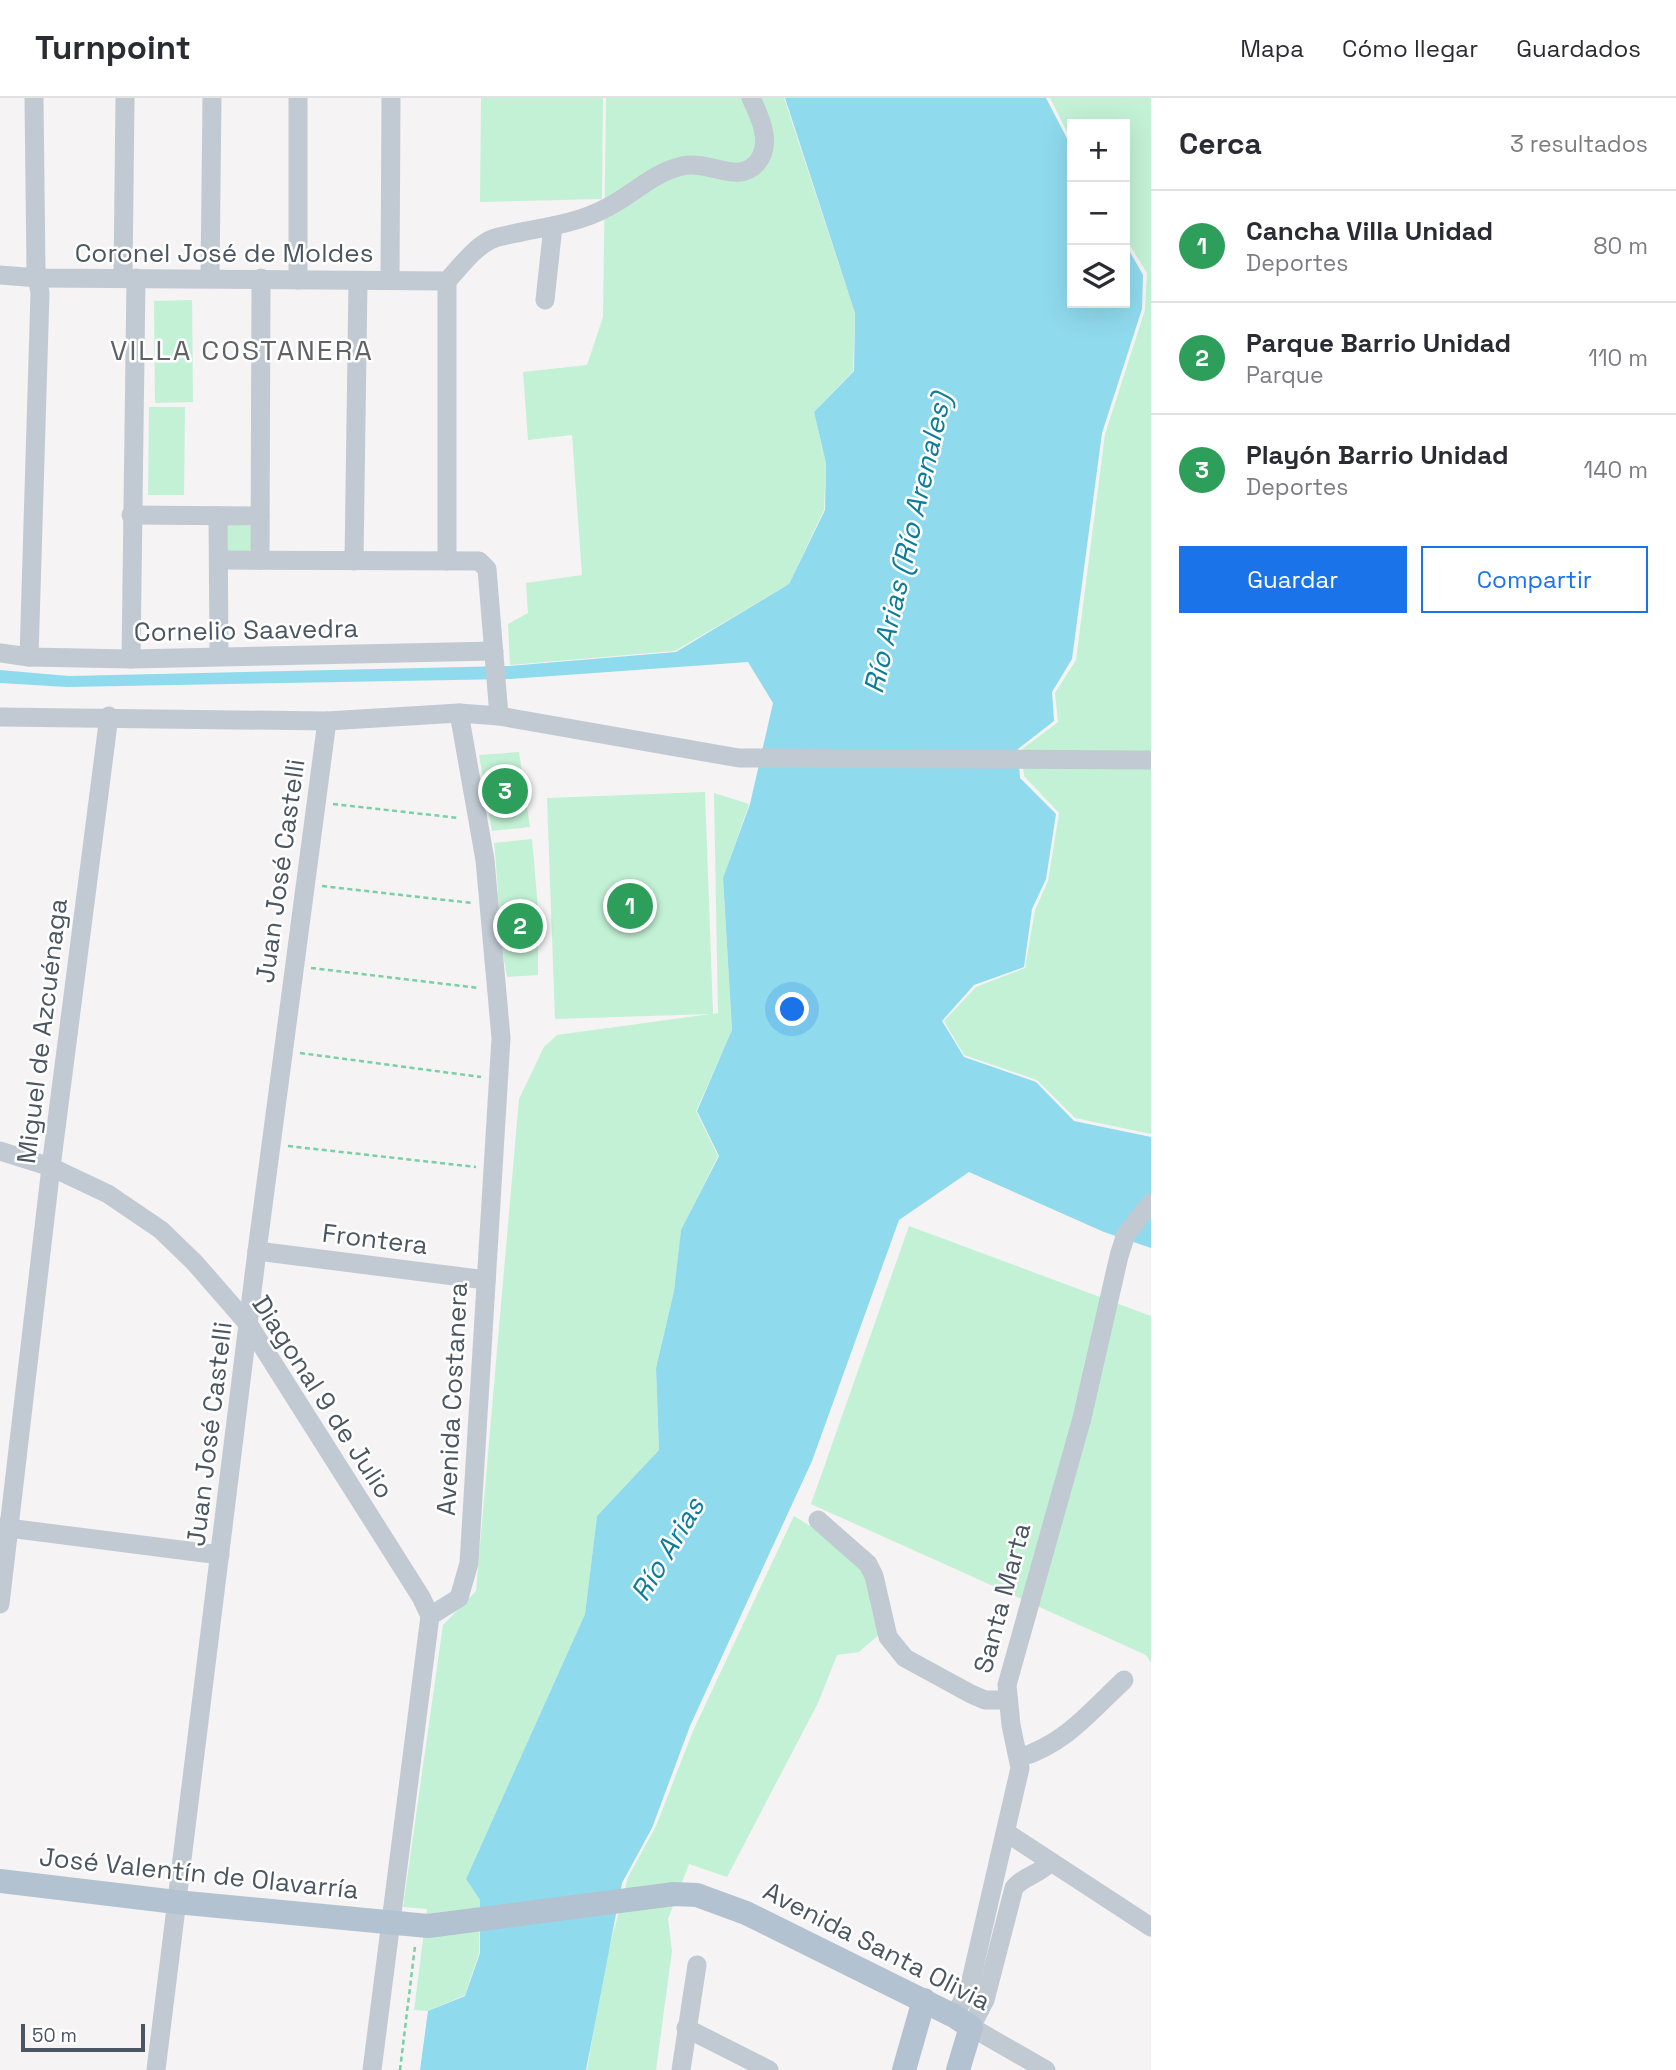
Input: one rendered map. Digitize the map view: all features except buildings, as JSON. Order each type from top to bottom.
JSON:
[{"type":"main road","name":"José Valentín de Olavarría","points":[[0,1881],[176,1902],[423,1926]]},
{"type":"main road","name":"Avenida Santa Olivia","points":[[423,1926],[674,1895],[697,1895],[746,1913],[963,2021]]},
{"type":"main road","points":[[904,2070],[924,2000]]},
{"type":"main road","name":"Santa Marta","points":[[958,2070],[963,2021]]},
{"type":"street","points":[[29,657],[40,293],[34,98]]},
{"type":"street","points":[[125,98],[130,278],[131,659]]},
{"type":"street","points":[[210,278],[212,98]]},
{"type":"street","points":[[298,98],[298,280]]},
{"type":"street","points":[[390,280],[391,98]]},
{"type":"street","points":[[447,561],[447,281],[475,251],[491,239],[553,226],[610,207],[660,173],[681,166],[712,165],[733,174],[746,172],[758,162],[764,145],[763,124],[751,98]]},
{"type":"street","points":[[545,300],[553,226]]},
{"type":"street","name":"Coronel José de Moldes","points":[[0,275],[38,278],[447,281]]},
{"type":"street","points":[[260,560],[261,278]]},
{"type":"street","points":[[354,561],[358,281]]},
{"type":"street","points":[[131,515],[260,516]]},
{"type":"street","points":[[218,516],[219,656]]},
{"type":"street","points":[[219,560],[480,561],[487,569],[499,716]]},
{"type":"street","name":"Cornelio Saavedra","points":[[0,653],[29,657],[131,659],[494,652]]},
{"type":"street","points":[[0,717],[109,716],[327,721],[459,713],[499,716],[739,758],[1151,760]]},
{"type":"street","name":"Avenida Costanera","points":[[430,1616],[459,1598],[470,1563],[491,1168],[501,1038],[489,904],[478,820],[459,713]]},
{"type":"street","name":"Miguel de Azcuénaga","points":[[0,1604],[5,1528],[109,716]]},
{"type":"street","name":"Juan José Castelli","points":[[156,2070],[257,1251],[327,721]]},
{"type":"street","name":"Diagonal 9 de Julio","points":[[0,1151],[51,1167],[108,1194],[161,1230],[195,1263],[249,1325],[421,1597],[430,1616]]},
{"type":"street","name":"Santa Marta","points":[[963,2021],[1007,1833],[1019,1758],[1007,1700],[1007,1685],[1082,1418],[1119,1256],[1126,1234],[1151,1203]]},
{"type":"street","name":"Frontera","points":[[257,1251],[486,1280]]},
{"type":"street","points":[[818,1520],[868,1564],[874,1576],[888,1637],[905,1658],[971,1695],[985,1700],[1007,1700]]},
{"type":"street","points":[[5,1528],[220,1555]]},
{"type":"street","points":[[372,2070],[430,1616]]},
{"type":"street","points":[[1019,1758],[1046,1749],[1062,1740],[1124,1680]]},
{"type":"street","points":[[1007,1833],[1049,1863],[1151,1927]]},
{"type":"street","points":[[963,2021],[985,2000],[1014,1888],[1020,1880],[1043,1870],[1049,1863]]},
{"type":"street","points":[[681,2070],[697,1965]]},
{"type":"street","name":"Avenida Santa Olivia","points":[[963,2021],[1046,2070]]},
{"type":"street","points":[[686,2028],[769,2070]]},
{"type":"path","points":[[316,802],[478,820]]},
{"type":"path","points":[[305,884],[406,898],[489,904]]},
{"type":"path","points":[[294,966],[496,990]]},
{"type":"path","points":[[283,1051],[498,1079]]},
{"type":"path","points":[[271,1144],[491,1168]]},
{"type":"path","points":[[400,2070],[423,1926]]},
{"type":"green space","points":[[481,98],[603,98],[602,199],[480,202]]},
{"type":"green space","points":[[606,98],[784,98],[855,313],[853,371],[814,412],[826,463],[824,510],[789,584],[675,651],[510,665],[508,624],[528,613],[526,583],[582,575],[572,435],[528,440],[523,372],[587,365],[603,317]]},
{"type":"green space","points":[[1050,98],[1151,98],[1151,1134],[1075,1118],[1037,1080],[964,1055],[944,1021],[976,987],[1025,968],[1035,910],[1048,881],[1059,813],[1024,776],[1021,750],[1058,722],[1055,693],[1076,660],[1105,434],[1145,310],[1147,273],[1130,245],[1130,119],[1067,119],[1067,132]]},
{"type":"green space","points":[[192,300],[193,402],[155,403],[154,301]]},
{"type":"green space","points":[[149,407],[185,407],[184,495],[148,495]]},
{"type":"green space","points":[[225,524],[253,526],[250,555],[226,555]]},
{"type":"green space","points":[[519,752],[530,827],[492,831],[479,755]]},
{"type":"green space","points":[[705,792],[713,1014],[718,1013],[714,793],[749,804],[723,879],[732,1031],[696,1111],[718,1156],[681,1231],[674,1291],[656,1368],[659,1450],[597,1516],[585,1614],[466,1879],[480,1900],[479,1953],[465,1995],[428,2011],[414,2010],[427,1909],[403,1907],[443,1625],[476,1591],[519,1099],[544,1047],[557,1035],[711,1014],[555,1019],[547,798]]},
{"type":"green space","points":[[532,839],[538,908],[538,975],[507,977],[500,927],[494,843]]},
{"type":"green space","points":[[909,1226],[1151,1316],[1151,1663],[1146,1655],[811,1504]]},
{"type":"green space","points":[[794,1516],[825,1535],[865,1572],[881,1633],[859,1652],[837,1655],[818,1703],[727,1877],[689,1864],[668,1919],[672,1951],[656,2070],[587,2070],[604,1968],[628,1877],[656,1826],[693,1731]]},
{"type":"water","points":[[785,98],[1046,98],[1067,138],[1067,308],[1130,308],[1130,252],[1143,275],[1142,309],[1102,433],[1072,659],[1052,692],[1054,721],[1018,749],[1020,778],[1056,814],[1046,879],[1032,909],[1024,967],[974,985],[942,1021],[964,1057],[1036,1082],[1074,1121],[1151,1137],[1151,1248],[1104,1232],[969,1172],[899,1220],[812,1461],[690,1726],[652,1828],[622,1883],[586,2070],[420,2070],[428,2011],[465,1996],[480,1953],[480,1900],[466,1879],[585,1614],[597,1516],[659,1450],[656,1368],[674,1291],[681,1230],[719,1156],[697,1111],[732,1030],[723,878],[750,804],[773,703],[748,662],[510,679],[67,687],[0,683],[0,670],[69,676],[509,666],[676,652],[789,584],[825,510],[826,463],[814,412],[854,371],[855,313]]},
{"type":"place","name":"Playón Barrio Unidad","points":[[505,791]]},
{"type":"place","name":"Cancha Villa Unidad","points":[[630,906]]},
{"type":"place","name":"Parque Barrio Unidad","points":[[520,926]]},
{"type":"district","name":"VILLA COSTANERA","points":[[242,350]]},
{"type":"water label","name":"Río Arias (Río Arenales)","points":[[907,543]]},
{"type":"water label","name":"Río Arias","points":[[667,1549]]}]
